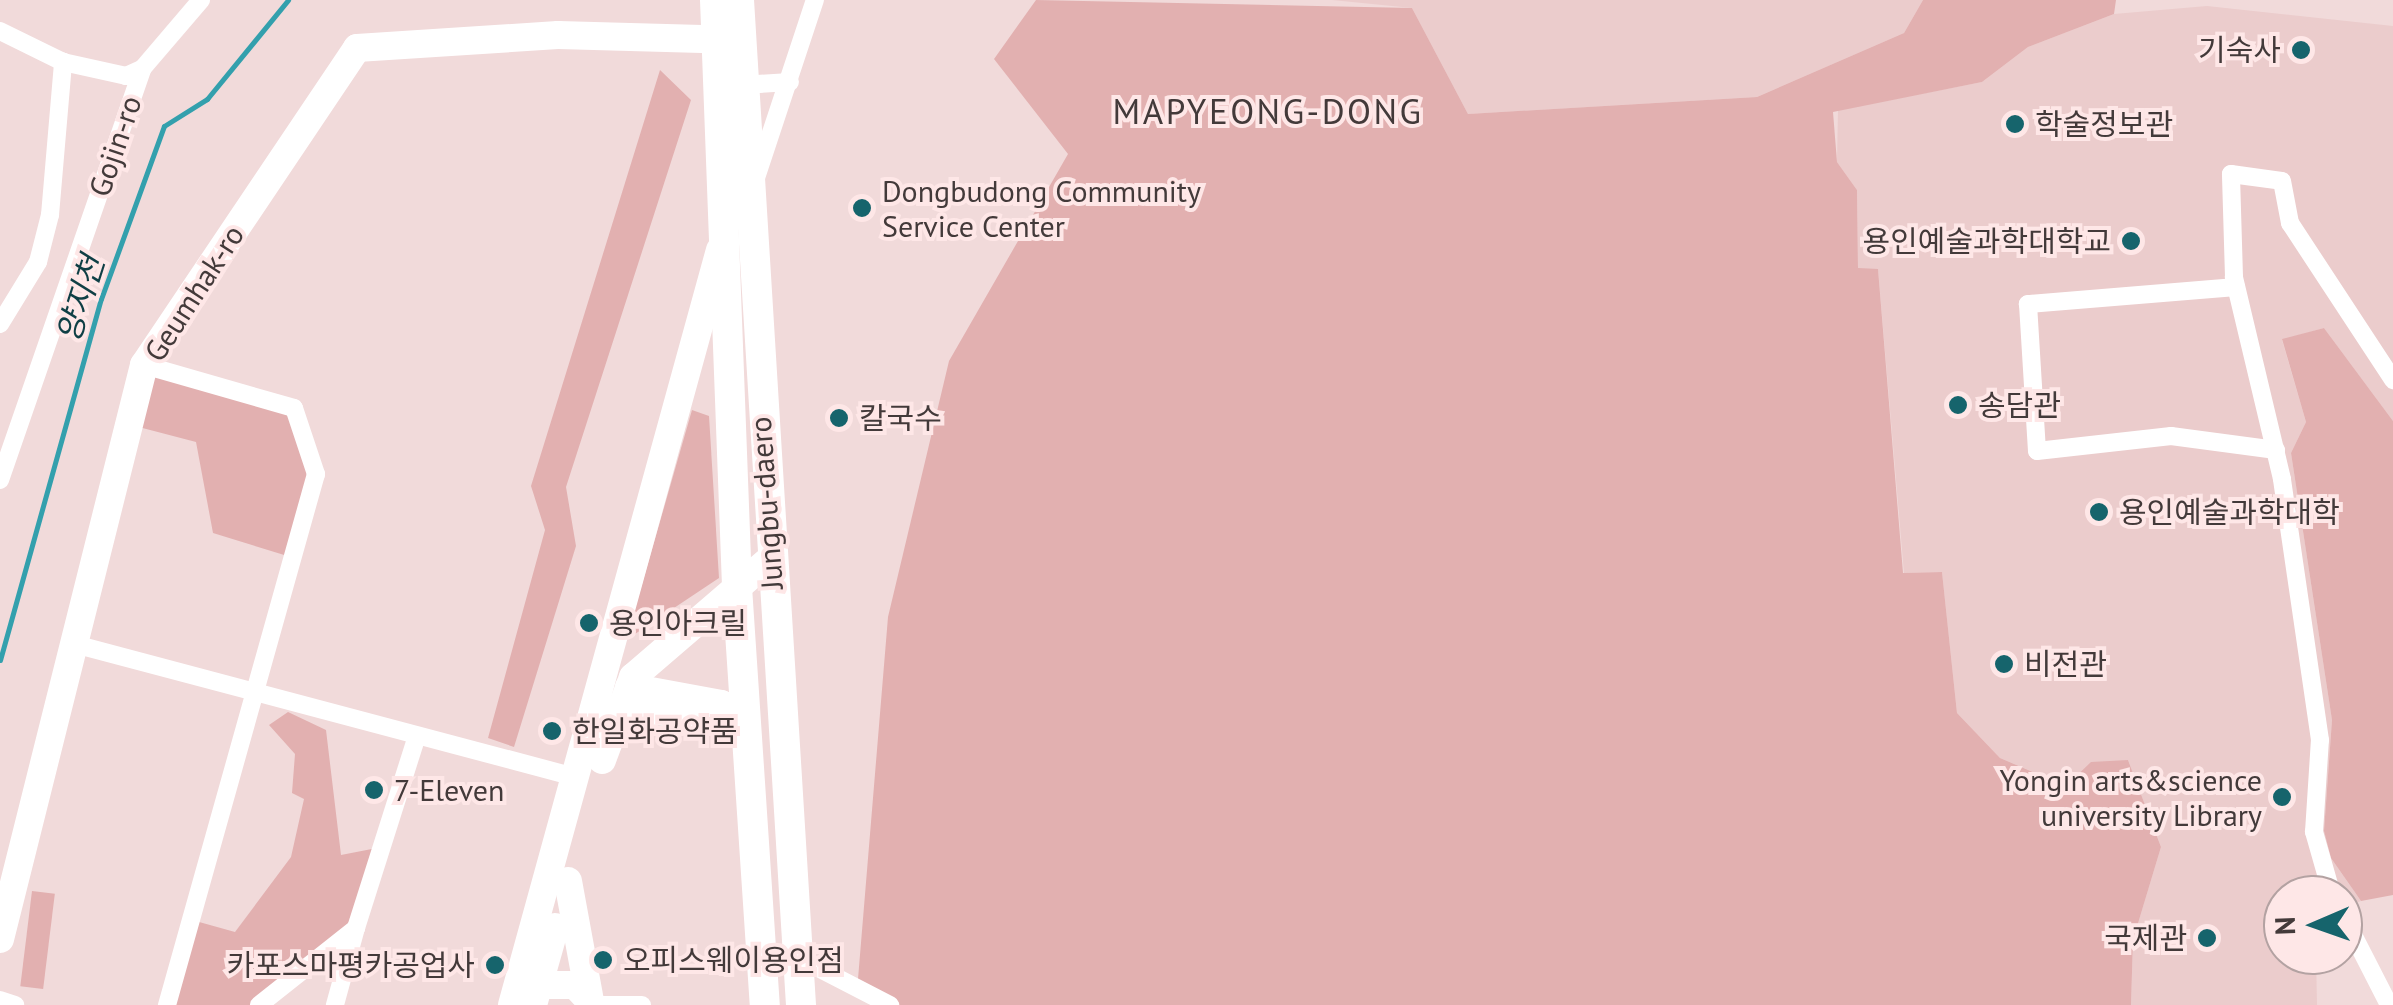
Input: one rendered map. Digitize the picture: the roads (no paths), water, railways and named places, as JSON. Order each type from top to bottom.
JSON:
[{"type":"main road","name":"Jungbu-daero","points":[[715,0],[742,85],[801,1005]]},
{"type":"main road","name":"Jungbu-daero","points":[[739,0],[728,40],[726,224],[737,586],[766,1005]]},
{"type":"main road","name":"Geumhak-ro","points":[[0,939],[78,645],[144,365],[357,48],[558,35],[728,40]]},
{"type":"main road","points":[[512,1005],[579,778],[726,224]]},
{"type":"main road","points":[[535,995],[625,697],[737,586],[770,560]]},
{"type":"main road","points":[[625,697],[745,727]]},
{"type":"main road","points":[[568,881],[590,1003]]},
{"type":"main road","points":[[535,995],[575,985],[590,1003]]},
{"type":"street","name":"Gojin-ro","points":[[0,480],[142,69],[201,0]]},
{"type":"street","points":[[748,198],[816,0]]},
{"type":"street","points":[[2,28],[63,62],[126,76],[142,69]]},
{"type":"street","points":[[0,324],[38,262],[50,215],[63,62]]},
{"type":"street","points":[[742,85],[790,82]]},
{"type":"street","points":[[2324,875],[2318,861],[2318,726],[2276,450],[2236,287],[2231,174],[2282,182],[2290,223],[2393,380]]},
{"type":"street","points":[[2236,287],[2028,304],[2037,451],[2171,436],[2276,450]]},
{"type":"street","points":[[144,365],[294,408],[316,474],[260,692],[167,1005]]},
{"type":"street","points":[[78,645],[579,778]]},
{"type":"street","points":[[335,1005],[417,736]]},
{"type":"street","points":[[259,1005],[356,928]]},
{"type":"street","points":[[2363,955],[2389,1005]]},
{"type":"street","points":[[797,956],[890,1005]]},
{"type":"street","points":[[0,1000],[16,1005]]},
{"type":"street","points":[[590,1003],[642,1005]]},
{"type":"waterway","name":"양지천","points":[[0,660],[101,299],[164,126],[207,99],[288,0]]},
{"type":"place","name":"기숙사","points":[[2301,50]]},
{"type":"place","name":"학술정보관","points":[[2015,124]]},
{"type":"place","name":"Dongbudong Community Service Center","points":[[862,208]]},
{"type":"place","name":"용인예술과학대학교","points":[[2131,241]]},
{"type":"place","name":"송담관","points":[[1958,405]]},
{"type":"place","name":"칼국수","points":[[839,418]]},
{"type":"place","name":"용인예술과학대학","points":[[2099,512]]},
{"type":"place","name":"용인아크릴","points":[[589,623]]},
{"type":"place","name":"비전관","points":[[2004,664]]},
{"type":"place","name":"한일화공약품","points":[[552,731]]},
{"type":"place","name":"7-Eleven","points":[[374,790]]},
{"type":"place","name":"Yongin arts&science university Library","points":[[2282,797]]},
{"type":"place","name":"국제관","points":[[2207,938]]},
{"type":"place","name":"오피스웨이용인점","points":[[603,960]]},
{"type":"place","name":"카포스마평카공업사","points":[[495,965]]},
{"type":"district","name":"MAPYEONG-DONG","points":[[1268,111]]}]
